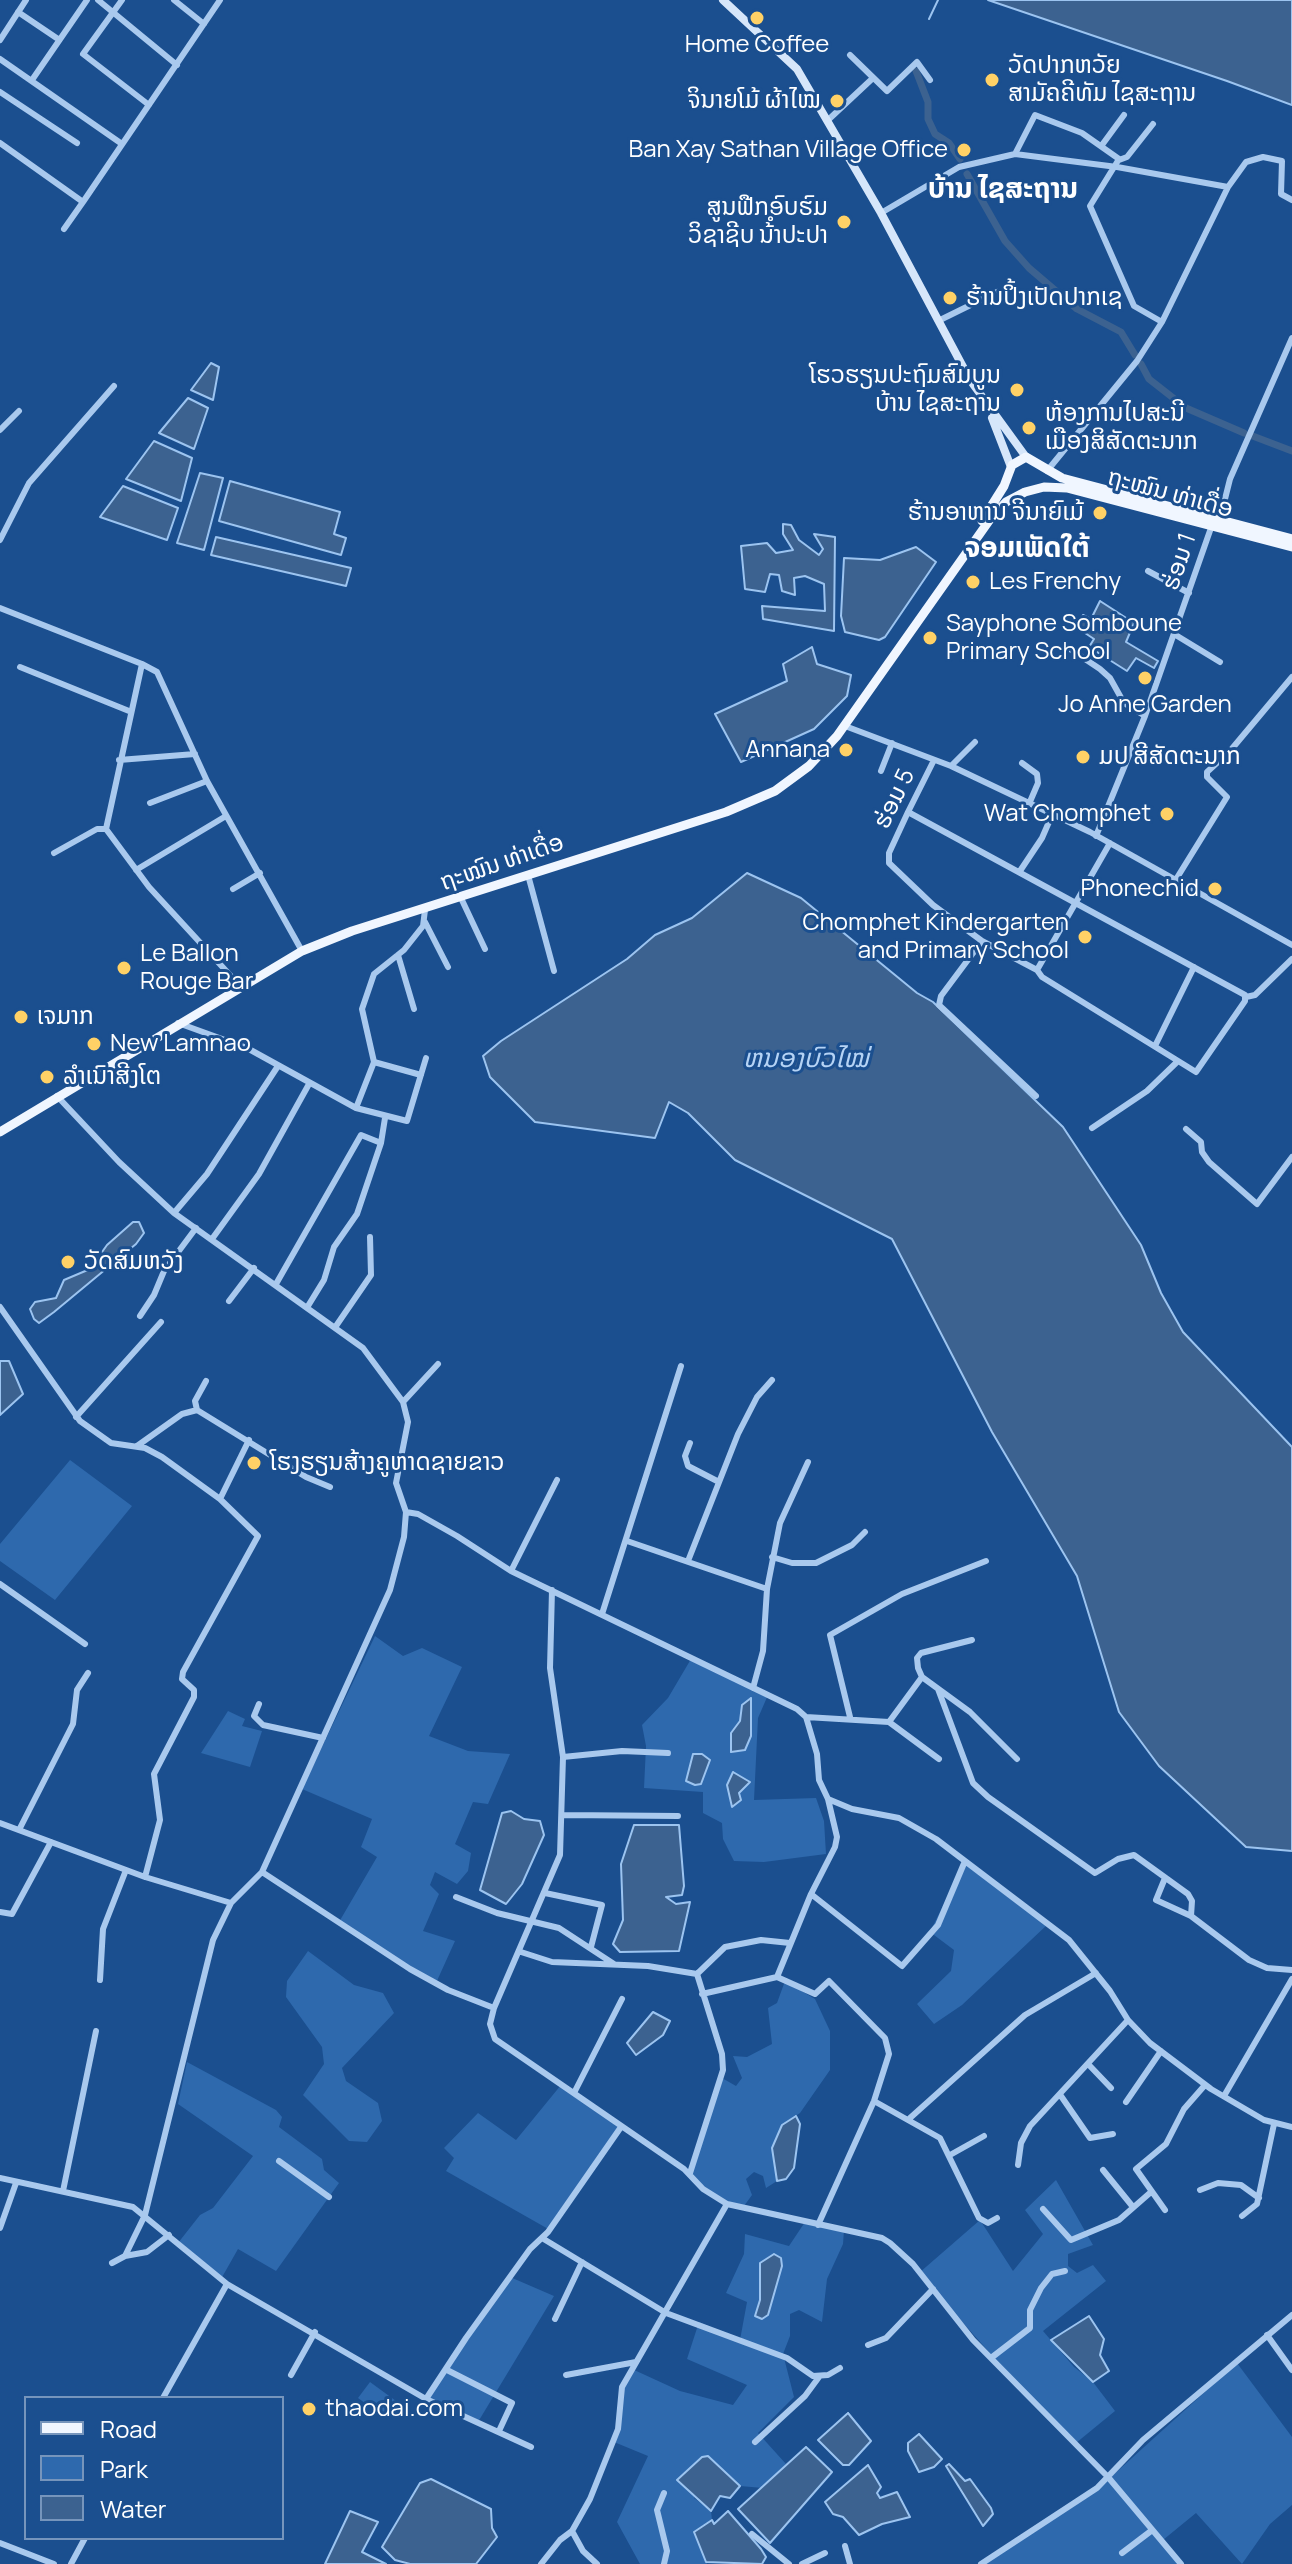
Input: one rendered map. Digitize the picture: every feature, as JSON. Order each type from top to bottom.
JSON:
[{"type":"main road","points":[[725,1],[797,69],[881,213],[989,410],[1026,457],[1036,460],[1045,469],[1043,480],[1036,489],[1025,492],[1015,488],[989,410]]},
{"type":"main road","points":[[1010,472],[1026,457]]},
{"type":"main road","name":"ຖະໝົນ ທ່າເດື່ອ","points":[[1045,469],[1292,547]]},
{"type":"main road","name":"ຖະໝົນ ທ່າເດື່ອ","points":[[954,568],[1010,472]]},
{"type":"main road","name":"ຖະໝົນ ທ່າເດື່ອ","points":[[1036,489],[1075,490],[1292,539]]},
{"type":"main road","name":"ຖະໝົນ ທ່າເດື່ອ","points":[[0,1132],[302,951],[352,931],[759,800],[809,766],[845,726],[999,508],[1025,492]]},
{"type":"street","points":[[0,40],[26,0]]},
{"type":"street","points":[[32,80],[87,0]]},
{"type":"street","points":[[98,0],[176,64]]},
{"type":"street","points":[[122,0],[83,54],[149,105]]},
{"type":"street","points":[[174,0],[204,24]]},
{"type":"street","points":[[64,229],[220,0]]},
{"type":"street","points":[[18,12],[58,39]]},
{"type":"street","points":[[850,55],[887,91],[917,62],[930,80]]},
{"type":"street","points":[[0,59],[122,144]]},
{"type":"street","points":[[827,121],[873,78]]},
{"type":"street","points":[[0,92],[77,143]]},
{"type":"street","points":[[1015,154],[1035,115],[1082,133],[1102,145],[1118,164]]},
{"type":"street","points":[[1102,145],[1124,115]]},
{"type":"street","points":[[1153,124],[1118,164],[1092,198],[1090,206],[1134,306],[1162,322]]},
{"type":"street","points":[[0,143],[83,202]]},
{"type":"street","points":[[881,213],[959,167],[1015,154],[1118,164],[1228,187]]},
{"type":"street","points":[[1045,469],[1119,384],[1162,322],[1228,187],[1250,160],[1263,157],[1279,159],[1285,165],[1281,194],[1292,200]]},
{"type":"street","points":[[938,321],[997,292]]},
{"type":"street","name":"ຮ່ອມ 1","points":[[1096,836],[1145,716],[1230,479],[1292,338]]},
{"type":"street","points":[[0,540],[29,483],[114,386]]},
{"type":"street","points":[[0,430],[19,411]]},
{"type":"street","points":[[1148,571],[1189,593]]},
{"type":"street","points":[[0,608],[156,669],[207,781],[302,951]]},
{"type":"street","points":[[1174,634],[1220,662]]},
{"type":"street","points":[[1067,647],[1100,669],[1110,678],[1124,703],[1145,716]]},
{"type":"street","points":[[142,664],[129,711],[106,829],[136,870],[240,986]]},
{"type":"street","points":[[20,667],[129,711]]},
{"type":"street","points":[[1175,881],[1227,797],[1206,774],[1230,751],[1292,677]]},
{"type":"street","points":[[845,726],[951,766],[1096,836],[1292,945]]},
{"type":"street","points":[[951,766],[975,742]]},
{"type":"street","points":[[881,771],[892,743]]},
{"type":"street","points":[[119,760],[195,754]]},
{"type":"street","name":"ຮ່ອມ 5","points":[[934,760],[889,853],[889,863],[933,905],[982,941],[1037,970],[1042,977],[1177,1062]]},
{"type":"street","points":[[1022,763],[1037,774],[1038,783],[1029,804]]},
{"type":"street","points":[[150,803],[207,781]]},
{"type":"street","points":[[908,812],[1246,997],[1255,995],[1292,959]]},
{"type":"street","points":[[1020,871],[1042,838],[1052,815]]},
{"type":"street","points":[[136,870],[226,816]]},
{"type":"street","points":[[54,853],[97,829],[106,829]]},
{"type":"street","points":[[1037,970],[1110,843]]},
{"type":"street","points":[[233,889],[260,873]]},
{"type":"street","points":[[528,875],[554,971]]},
{"type":"street","points":[[461,898],[485,949]]},
{"type":"street","points":[[425,910],[425,922],[448,967]]},
{"type":"street","points":[[356,1108],[374,1062],[362,1009],[374,974],[398,955],[425,922]]},
{"type":"street","points":[[982,941],[941,996],[939,1005],[1036,1096]]},
{"type":"street","points":[[398,955],[414,1009]]},
{"type":"street","points":[[1155,1046],[1194,967]]},
{"type":"street","points":[[1092,1128],[1147,1091],[1177,1062],[1196,1072],[1246,997]]},
{"type":"street","points":[[178,1023],[247,1048],[356,1108],[385,1118],[407,1121],[426,1058]]},
{"type":"street","points":[[374,1062],[421,1075]]},
{"type":"street","points":[[174,1213],[207,1174],[278,1066]]},
{"type":"street","points":[[212,1239],[259,1174],[309,1084]]},
{"type":"street","points":[[57,1096],[119,1162],[174,1213],[363,1348],[403,1402],[408,1422],[396,1483],[406,1512],[404,1537],[390,1590],[262,1872],[231,1903],[213,1940],[145,2215],[125,2256]]},
{"type":"street","points":[[308,1306],[324,1280],[334,1247],[357,1214],[381,1143],[385,1118]]},
{"type":"street","points":[[1186,1129],[1201,1142],[1202,1152],[1209,1162],[1257,1204],[1292,1157]]},
{"type":"street","points":[[276,1284],[361,1135],[381,1143]]},
{"type":"street","points":[[140,1316],[154,1295],[164,1271],[196,1228]]},
{"type":"street","points":[[336,1326],[371,1275],[370,1237]]},
{"type":"street","points":[[229,1301],[254,1268]]},
{"type":"street","points":[[0,1307],[76,1417],[111,1443],[152,1450],[220,1499],[255,1531],[258,1538],[183,1672],[182,1679],[194,1690],[194,1697],[154,1774],[160,1820],[145,1877]]},
{"type":"street","points":[[76,1417],[161,1322]]},
{"type":"street","points":[[403,1402],[438,1364]]},
{"type":"street","points":[[602,1614],[681,1366]]},
{"type":"street","points":[[688,1561],[744,1421],[772,1380]]},
{"type":"street","points":[[197,1410],[195,1401],[206,1381]]},
{"type":"street","points":[[137,1446],[182,1414],[197,1410],[306,1477],[330,1487]]},
{"type":"street","points":[[220,1499],[249,1440]]},
{"type":"street","points":[[690,1443],[685,1456],[688,1466],[719,1482]]},
{"type":"street","points":[[753,1688],[765,1637],[767,1589],[780,1523],[808,1462]]},
{"type":"street","points":[[511,1571],[557,1480]]},
{"type":"street","points":[[406,1512],[418,1514],[511,1571],[753,1688],[806,1717],[850,1717],[889,1722],[939,1759]]},
{"type":"street","points":[[772,1557],[792,1563],[816,1563],[852,1545],[865,1532]]},
{"type":"street","points":[[627,1541],[767,1589]]},
{"type":"street","points":[[850,1717],[830,1635],[902,1594],[986,1561]]},
{"type":"street","points":[[0,1584],[85,1644]]},
{"type":"street","points":[[552,1590],[550,1668],[563,1757],[560,1855],[521,1952],[494,2008],[490,2024],[495,2039],[690,2173],[703,2189],[727,2204],[882,2238],[913,2264],[991,2358],[1108,2477],[1181,2564]]},
{"type":"street","points":[[972,1640],[921,1653],[917,1661],[922,1677],[970,1712],[1017,1759]]},
{"type":"street","points":[[19,1830],[73,1724],[77,1690],[88,1673]]},
{"type":"street","points":[[889,1722],[922,1677]]},
{"type":"street","points":[[938,1689],[973,1783],[988,1797],[1095,1873],[1118,1859],[1134,1855],[1188,1894],[1192,1901],[1191,1916]]},
{"type":"street","points":[[259,1704],[254,1716],[263,1725],[323,1738]]},
{"type":"street","points":[[777,1977],[837,1837],[828,1799],[819,1780],[817,1754],[806,1717]]},
{"type":"street","points":[[563,1757],[622,1751],[668,1753]]},
{"type":"street","points":[[828,1799],[852,1809],[899,1818],[965,1861],[1069,1940],[1128,2020],[1161,2051],[1205,2085],[1274,2124],[1292,2127]]},
{"type":"street","points":[[563,1815],[678,1816]]},
{"type":"street","points":[[0,1823],[145,1877],[231,1903]]},
{"type":"street","points":[[0,1912],[12,1914],[51,1842]]},
{"type":"street","points":[[811,1894],[902,1966],[938,1925],[965,1861]]},
{"type":"street","points":[[100,1980],[103,1929],[126,1870]]},
{"type":"street","points":[[262,1872],[410,1969],[448,1990],[494,2008]]},
{"type":"street","points":[[1165,1878],[1156,1900],[1191,1916],[1249,1960],[1267,1968],[1292,1970]]},
{"type":"street","points":[[545,1893],[602,1905],[591,1947]]},
{"type":"street","points":[[456,1897],[497,1913],[559,1928],[614,1964]]},
{"type":"street","points":[[697,1974],[725,1947],[761,1940],[790,1943]]},
{"type":"street","points":[[521,1952],[552,1962],[614,1964],[697,1974]]},
{"type":"street","points":[[910,2118],[1025,2015],[1096,1973]]},
{"type":"street","points":[[690,2173],[723,2070],[722,2054],[697,1974]]},
{"type":"street","points":[[702,1994],[777,1977],[815,1994],[825,1983],[832,1983],[885,2038],[889,2054],[874,2101],[818,2225]]},
{"type":"street","points":[[1224,2096],[1292,1979]]},
{"type":"street","points":[[574,2093],[622,1999]]},
{"type":"street","points":[[1018,2165],[1025,2133],[1128,2020]]},
{"type":"street","points":[[63,2191],[96,2031]]},
{"type":"street","points":[[1126,2102],[1161,2051]]},
{"type":"street","points":[[1089,2065],[1111,2088]]},
{"type":"street","points":[[1165,2210],[1136,2169],[1166,2144],[1184,2109],[1205,2085]]},
{"type":"street","points":[[1061,2096],[1090,2138],[1113,2134]]},
{"type":"street","points":[[874,2101],[910,2118],[940,2138],[979,2218],[988,2223],[997,2218]]},
{"type":"street","points":[[1242,2216],[1256,2206],[1259,2198],[1274,2124]]},
{"type":"street","points":[[426,2399],[522,2259],[542,2238],[621,2127]]},
{"type":"street","points":[[950,2155],[984,2136]]},
{"type":"street","points":[[279,2161],[329,2197]]},
{"type":"street","points":[[1103,2170],[1133,2207]]},
{"type":"street","points":[[0,2178],[113,2200],[145,2215],[227,2284],[315,2332],[426,2399],[531,2447]]},
{"type":"street","points":[[0,2228],[16,2183]]},
{"type":"street","points":[[1200,2190],[1218,2183],[1241,2185],[1259,2198]]},
{"type":"street","points":[[1043,2209],[1071,2240],[1119,2220],[1151,2192]]},
{"type":"street","points":[[541,2564],[560,2540],[572,2531],[614,2442],[620,2422],[622,2387],[727,2204]]},
{"type":"street","points":[[112,2263],[125,2256],[147,2252],[169,2235]]},
{"type":"street","points":[[542,2238],[666,2313],[787,2358],[819,2377]]},
{"type":"street","points":[[555,2319],[582,2262]]},
{"type":"street","points":[[991,2358],[1030,2328],[1030,2310],[1041,2288],[1052,2274],[1065,2271]]},
{"type":"street","points":[[164,2396],[227,2284]]},
{"type":"street","points":[[868,2345],[886,2338],[933,2289]]},
{"type":"street","points":[[981,2564],[1044,2525],[1108,2477],[1143,2440],[1292,2315]]},
{"type":"street","points":[[291,2375],[315,2332]]},
{"type":"street","points":[[1267,2335],[1292,2370]]},
{"type":"street","points":[[566,2375],[636,2362]]},
{"type":"street","points":[[755,2442],[805,2396],[819,2377],[840,2368]]},
{"type":"street","points":[[447,2370],[512,2403],[499,2431]]},
{"type":"street","points":[[664,2493],[657,2510],[667,2551],[664,2564]]},
{"type":"street","points":[[572,2531],[597,2564]]},
{"type":"street","points":[[1122,2553],[1151,2531]]},
{"type":"street","points":[[752,2534],[789,2564]]},
{"type":"street","points":[[71,2564],[84,2540]]},
{"type":"street","points":[[0,2543],[54,2564]]},
{"type":"street","points":[[845,2546],[850,2564]]},
{"type":"street","points":[[802,2564],[825,2553]]},
{"type":"green space","points":[[70,1460],[132,1506],[55,1600],[0,1561],[0,1544]]},
{"type":"green space","points":[[375,1636],[403,1656],[422,1648],[462,1667],[429,1736],[468,1751],[510,1754],[488,1804],[473,1802],[455,1844],[471,1853],[468,1871],[457,1884],[435,1872],[430,1885],[439,1894],[423,1931],[455,1941],[436,1983],[339,1922],[377,1857],[361,1847],[372,1819],[302,1789]]},
{"type":"green space","points":[[691,1659],[768,1695],[758,1718],[754,1800],[816,1798],[824,1821],[826,1854],[764,1862],[734,1861],[723,1839],[722,1823],[703,1813],[703,1792],[644,1788],[646,1746],[642,1725],[668,1698]]},
{"type":"green space","points":[[228,1711],[245,1719],[242,1726],[262,1731],[250,1767],[201,1753]]},
{"type":"green space","points":[[965,1861],[1048,1924],[962,2005],[934,2024],[917,2004],[951,1971],[954,1950],[930,1932]]},
{"type":"green space","points":[[308,1951],[354,1985],[383,1993],[394,2013],[342,2068],[346,2081],[378,2103],[382,2121],[367,2142],[349,2141],[303,2095],[324,2064],[322,2047],[286,1997],[287,1981]]},
{"type":"green space","points":[[785,1981],[815,1999],[830,2031],[830,2070],[800,2113],[782,2125],[773,2148],[777,2181],[766,2188],[763,2176],[754,2172],[746,2179],[752,2195],[744,2206],[736,2206],[712,2195],[690,2173],[722,2078],[736,2086],[742,2078],[733,2056],[747,2057],[772,2044],[768,2008],[777,2003]]},
{"type":"green space","points":[[187,2062],[276,2110],[282,2117],[279,2127],[322,2159],[324,2170],[339,2183],[276,2271],[238,2249],[221,2279],[178,2243],[200,2215],[213,2208],[253,2156],[178,2104]]},
{"type":"green space","points":[[561,2085],[621,2127],[550,2230],[446,2171],[454,2158],[444,2148],[478,2113],[516,2140]]},
{"type":"green space","points":[[1056,2180],[1093,2245],[1068,2254],[1068,2266],[1077,2273],[1093,2265],[1106,2281],[1043,2331],[1074,2367],[1093,2382],[1115,2411],[1076,2443],[1004,2369],[919,2273],[980,2220],[1013,2271],[1043,2234],[1025,2210]]},
{"type":"green space","points":[[805,2222],[844,2230],[843,2244],[827,2279],[822,2322],[799,2310],[790,2314],[790,2336],[783,2354],[794,2397],[758,2433],[786,2464],[763,2488],[740,2486],[708,2456],[694,2498],[711,2511],[712,2520],[702,2526],[707,2564],[640,2564],[617,2522],[648,2456],[614,2442],[622,2387],[632,2369],[680,2391],[733,2405],[747,2385],[687,2359],[699,2322],[740,2340],[747,2302],[726,2293],[744,2254],[745,2234],[789,2246]]},
{"type":"green space","points":[[510,2277],[554,2296],[478,2422],[426,2400]]},
{"type":"green space","points":[[1237,2363],[1292,2437],[1292,2505],[1270,2524],[1242,2564],[1196,2513],[1163,2540],[1184,2564],[984,2564],[1091,2495]]},
{"type":"green space","points":[[370,2382],[396,2401],[384,2417],[358,2398]]},
{"type":"water","points":[[988,0],[1292,0],[1292,105],[1227,81]]},
{"type":"water","points":[[211,363],[219,367],[213,400],[191,390]]},
{"type":"water","points":[[188,398],[208,408],[194,449],[159,433]]},
{"type":"water","points":[[154,441],[192,458],[181,501],[126,479]]},
{"type":"water","points":[[200,473],[223,478],[204,550],[177,543]]},
{"type":"water","points":[[230,481],[340,512],[334,534],[346,538],[341,555],[219,521]]},
{"type":"water","points":[[123,486],[178,508],[167,540],[100,517]]},
{"type":"water","points":[[783,524],[791,525],[799,540],[819,555],[823,549],[814,534],[835,537],[834,631],[763,619],[762,606],[825,611],[824,584],[805,576],[794,578],[795,595],[782,591],[779,575],[770,574],[765,592],[745,589],[741,546],[767,543],[776,553],[793,550],[783,534]]},
{"type":"water","points":[[216,537],[351,568],[346,586],[211,555]]},
{"type":"water","points":[[916,547],[936,562],[885,637],[879,640],[845,632],[841,616],[844,558],[880,560]]},
{"type":"water","points":[[1100,601],[1134,623],[1126,642],[1158,661],[1154,668],[1136,658],[1127,671],[1089,647],[1094,639],[1076,627],[1083,615],[1091,619]]},
{"type":"water","points":[[812,647],[817,664],[851,675],[847,696],[814,729],[741,762],[715,714],[787,681],[783,664]]},
{"type":"water","name":"ຫນອງບົວໄໝ່","points":[[747,873],[801,898],[917,993],[933,1002],[1063,1127],[1141,1245],[1161,1293],[1183,1332],[1292,1447],[1292,1851],[1246,1847],[1159,1766],[1119,1712],[1077,1576],[992,1432],[892,1239],[735,1160],[688,1113],[669,1102],[655,1138],[535,1122],[490,1077],[483,1056],[501,1041],[627,959],[655,935],[692,918]]},
{"type":"water","points":[[133,1222],[139,1222],[144,1233],[136,1244],[54,1312],[39,1323],[34,1319],[30,1309],[35,1302],[56,1298],[64,1280],[90,1269],[107,1245]]},
{"type":"water","points":[[0,1361],[9,1361],[23,1394],[0,1415]]},
{"type":"water","points":[[751,1698],[751,1736],[745,1750],[731,1752],[731,1733],[740,1721],[742,1705]]},
{"type":"water","points":[[693,1754],[702,1754],[710,1760],[701,1784],[695,1785],[686,1781]]},
{"type":"water","points":[[733,1772],[750,1782],[739,1793],[741,1800],[732,1807],[727,1785]]},
{"type":"water","points":[[511,1811],[524,1819],[540,1821],[544,1835],[522,1884],[506,1904],[480,1890],[502,1813]]},
{"type":"water","points":[[634,1825],[679,1825],[684,1886],[682,1895],[666,1897],[676,1904],[690,1902],[679,1951],[620,1952],[613,1944],[623,1920],[621,1864]]},
{"type":"water","points":[[653,2012],[670,2021],[663,2035],[636,2055],[627,2043]]},
{"type":"water","points":[[796,2116],[800,2124],[794,2168],[786,2179],[777,2181],[772,2148],[782,2125]]},
{"type":"water","points":[[774,2254],[781,2258],[782,2266],[768,2315],[762,2319],[755,2316],[760,2300],[760,2263]]},
{"type":"water","points":[[1089,2316],[1104,2339],[1100,2355],[1109,2371],[1093,2382],[1051,2340]]},
{"type":"water","points":[[848,2413],[871,2441],[849,2465],[843,2465],[818,2440]]},
{"type":"water","points":[[919,2434],[942,2459],[934,2467],[919,2472],[908,2451],[908,2443]]},
{"type":"water","points":[[806,2447],[832,2472],[770,2543],[738,2509]]},
{"type":"water","points":[[708,2456],[740,2486],[730,2498],[720,2496],[711,2511],[677,2480],[702,2457]]},
{"type":"water","points":[[949,2464],[965,2481],[970,2479],[991,2508],[993,2514],[983,2526],[946,2466]]},
{"type":"water","points":[[868,2465],[881,2487],[877,2493],[880,2498],[897,2492],[910,2517],[882,2524],[859,2535],[843,2517],[833,2514],[825,2502]]},
{"type":"water","points":[[431,2479],[491,2509],[492,2528],[497,2537],[476,2564],[410,2564],[395,2560],[382,2547],[420,2483]]},
{"type":"water","points":[[350,2511],[378,2522],[362,2552],[386,2564],[325,2564]]},
{"type":"water","points":[[728,2511],[761,2549],[766,2557],[762,2564],[706,2562],[694,2532],[712,2520],[714,2524]]},
{"type":"waterway","points":[[929,19],[938,0]]},
{"type":"waterway","points":[[916,71],[928,102],[928,119],[935,134],[949,143],[960,159]]},
{"type":"waterway","points":[[967,174],[1005,241],[1029,268],[1077,309],[1121,332],[1135,355]]},
{"type":"waterway","points":[[1141,364],[1149,379],[1186,408],[1244,433]]},
{"type":"waterway","points":[[1250,435],[1292,451]]},
{"type":"place","name":"Home Coffee","points":[[757,18]]},
{"type":"place","name":"ວັດປາກຫວັຍ ສາມັຄຄີທັມ ໄຊສະຖານ","points":[[992,80]]},
{"type":"place","name":"ຈິນາຍໂມ້ ຜ້າໄໝ","points":[[837,101]]},
{"type":"place","name":"Ban Xay Sathan Village Office","points":[[964,150]]},
{"type":"place","name":"ສູນຟືກອົບຮົມ ວິຊາຊີບ ນ້ໍາປະປາ","points":[[844,222]]},
{"type":"place","name":"ຮ້ານປິ້ງເປັດປາກເຊ","points":[[950,298]]},
{"type":"place","name":"ໂຮວຮຽນປະຖົມສົມບູນ ບ້ານ ໄຊສະຖານ","points":[[1017,390]]},
{"type":"place","name":"ຫ້ອງການໄປສະນີ ເມືອງສິສັດຕະນາກ","points":[[1029,428]]},
{"type":"place","name":"ຮ້ານອາຫານ ຈີນາຍົເມ້","points":[[1100,513]]},
{"type":"place","name":"Les Frenchy","points":[[973,582]]},
{"type":"place","name":"Sayphone Somboune Primary School","points":[[930,638]]},
{"type":"place","name":"Jo Anne Garden","points":[[1145,678]]},
{"type":"place","name":"Annana","points":[[846,750]]},
{"type":"place","name":"ມປ ສີສັດຕະນາກ","points":[[1083,757]]},
{"type":"place","name":"Wat Chomphet","points":[[1167,814]]},
{"type":"place","name":"Phonechid","points":[[1215,889]]},
{"type":"place","name":"Chomphet Kindergarten and Primary School","points":[[1085,937]]},
{"type":"place","name":"Le Ballon Rouge Bar","points":[[124,968]]},
{"type":"place","name":"ເຈມາກ","points":[[21,1017]]},
{"type":"place","name":"New Lamnao","points":[[94,1044]]},
{"type":"place","name":"ລຳເນົາສີງໂຕ","points":[[47,1077]]},
{"type":"place","name":"ວັດສົມຫວັງ","points":[[68,1262]]},
{"type":"place","name":"ໂຮງຮຽນສ້າງຄູຫາດຊາຍຂາວ","points":[[254,1463]]},
{"type":"place","name":"thaodai.com","points":[[309,2409]]},
{"type":"district","name":"ບ້ານ ໄຊສະຖານ","points":[[1003,190]]},
{"type":"district","name":"ຈອມເພັດໃຕ້","points":[[1027,549]]}]
